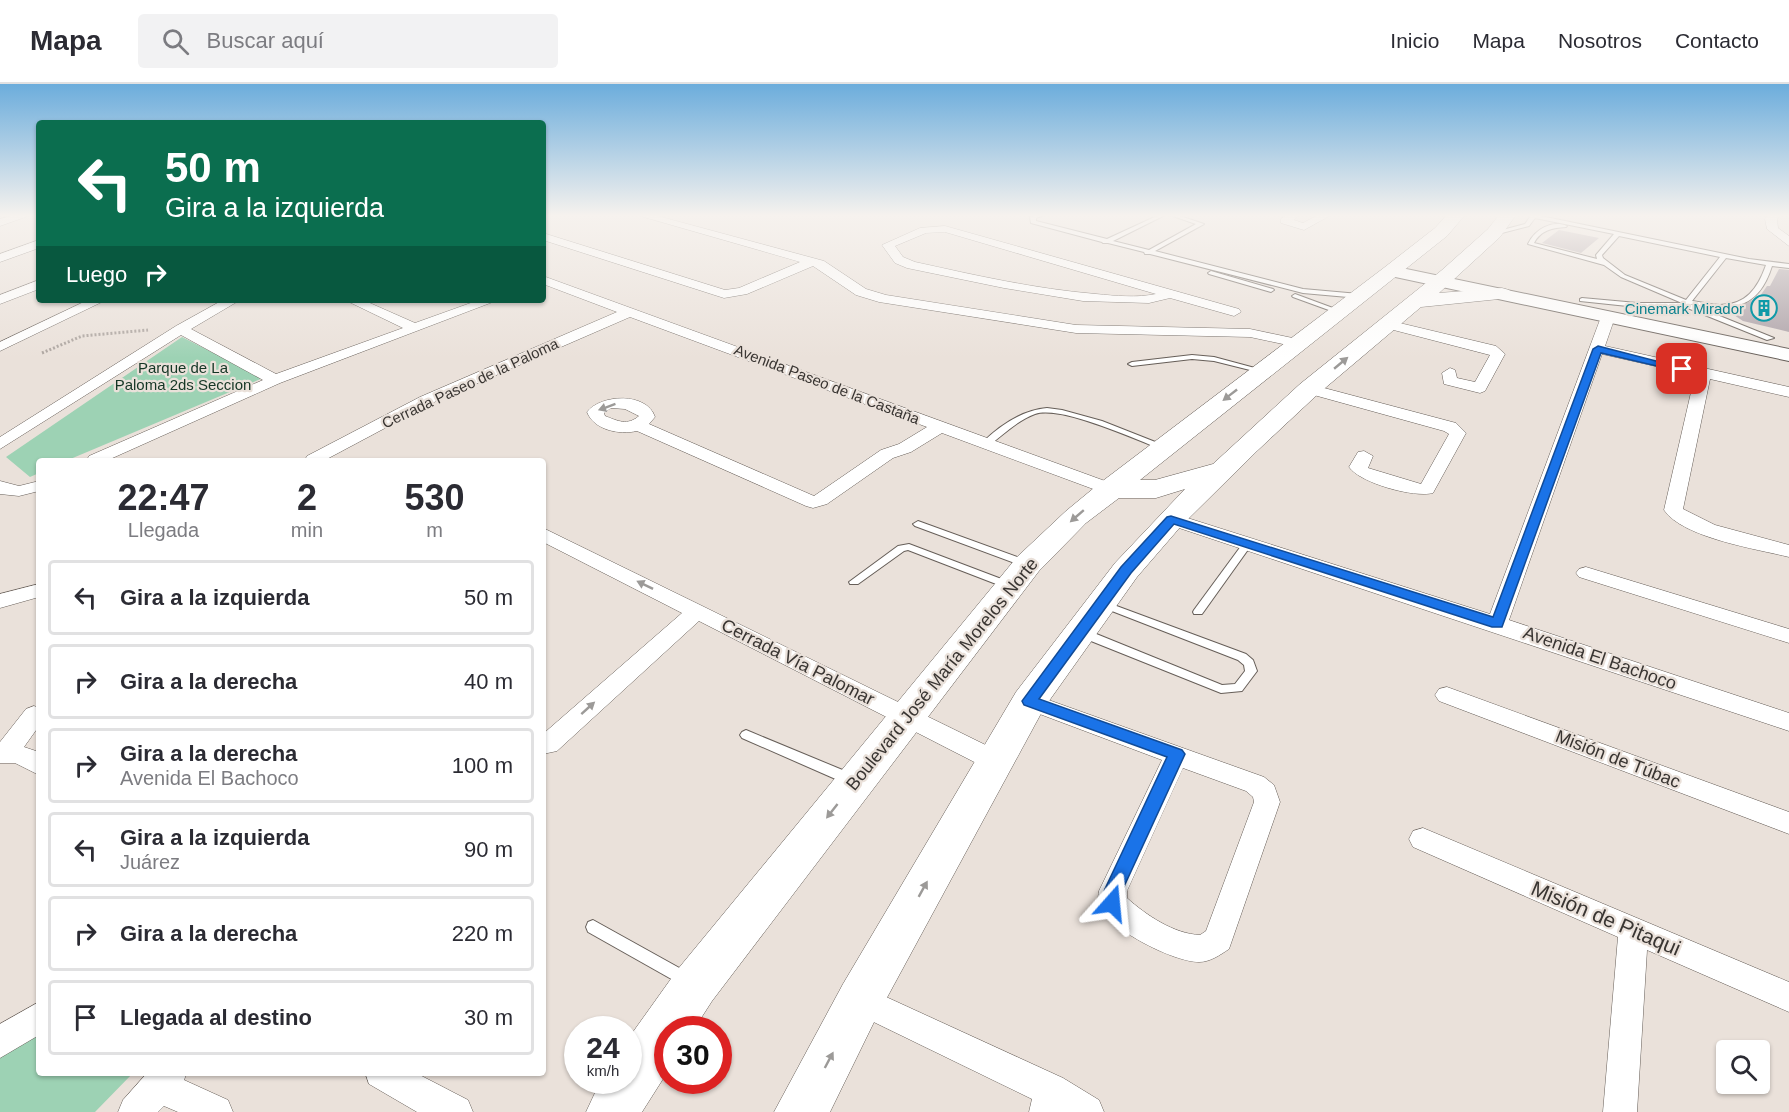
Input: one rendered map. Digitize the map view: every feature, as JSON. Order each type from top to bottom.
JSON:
[{"type":"main road","name":"Boulevard José María Morelos Norte","points":[[613,1112],[695,985],[1018,575],[1076,517],[1125,490],[1161,450],[1402,263]]},
{"type":"main road","points":[[801,1112],[860,1000],[1029,701],[1126,570],[1171,519],[1309,389],[1390,321],[1472,263]]},
{"type":"main road","points":[[1397,267],[1465,270],[1509,291],[1608,317],[1789,355]]},
{"type":"main road","points":[[1465,270],[1509,291]]},
{"type":"main road","points":[[1341,310],[1390,321],[1469,295],[1509,291],[1582,300],[1789,342]]},
{"type":"main road","points":[[1125,490],[1175,484],[1223,468]]},
{"type":"main road","points":[[1125,490],[1149,508],[1171,519]]},
{"type":"street","points":[[627,263],[724,294],[742,291],[809,263]]},
{"type":"street","points":[[814,263],[829,268],[861,292],[884,298],[1076,329],[1171,321],[1297,343]]},
{"type":"street","points":[[908,263],[1089,298],[1156,299],[1170,294]]},
{"type":"street","points":[[1063,263],[1234,312]]},
{"type":"street","name":"Avenida Paseo de la Castaña","points":[[546,282],[631,311],[985,444],[1125,490]]},
{"type":"street","points":[[0,300],[36,286]]},
{"type":"street","points":[[1156,299],[1171,321]]},
{"type":"street","points":[[2,340],[71,303]]},
{"type":"street","points":[[2,340],[25,334],[92,303]]},
{"type":"street","points":[[0,444],[181,329],[228,303]]},
{"type":"street","points":[[359,303],[412,327]]},
{"type":"street","points":[[100,458],[275,380],[412,327],[482,303]]},
{"type":"street","name":"Cerrada Paseo de la Paloma","points":[[317,458],[426,400],[631,311]]},
{"type":"street","points":[[1497,624],[1608,317]]},
{"type":"street","points":[[1390,321],[1497,351],[1498,354],[1480,388],[1449,381],[1450,373]]},
{"type":"street","points":[[181,329],[275,380]]},
{"type":"street","points":[[1598,349],[1789,392]]},
{"type":"street","points":[[1703,374],[1673,510],[1693,524],[1789,551]]},
{"type":"street","points":[[1309,389],[1450,428],[1458,433],[1427,489],[1415,489],[1362,472],[1358,467],[1364,456]]},
{"type":"street","points":[[639,425],[799,498],[813,502],[820,500],[887,454],[904,448],[931,424]]},
{"type":"street","points":[[0,486],[4,490],[19,491],[36,487]]},
{"type":"street","name":"Avenida El Bachoco","points":[[1171,519],[1497,624],[1789,722]]},
{"type":"street","name":"Cerrada Vía Palomar","points":[[546,536],[995,761]]},
{"type":"street","points":[[1586,573],[1789,636]]},
{"type":"street","points":[[0,601],[36,591]]},
{"type":"street","points":[[546,744],[697,611]]},
{"type":"street","name":"Misión de Túbac","points":[[1447,695],[1789,823]]},
{"type":"street","points":[[1029,701],[1177,754],[1255,784],[1265,792],[1267,802],[1218,940],[1203,949],[1186,948],[1123,915],[1112,903],[1113,891],[1177,754]]},
{"type":"street","points":[[34,715],[3,753],[32,759],[36,762]]},
{"type":"street","name":"Misión de Pitaqui","points":[[1423,839],[1789,998]]},
{"type":"street","points":[[1620,1112],[1633,929]]},
{"type":"street","points":[[860,1000],[1049,1101],[1087,1112]]},
{"type":"street","points":[[0,1042],[36,1019]]},
{"type":"street","points":[[388,1076],[425,1098],[456,1112]]},
{"type":"street","points":[[135,1112],[165,1079],[216,1112]]},
{"type":"lane","points":[[1179,263],[1341,310]]},
{"type":"lane","points":[[1200,263],[1304,291],[1341,310]]},
{"type":"lane","points":[[1604,263],[1643,285],[1770,338]]},
{"type":"lane","points":[[1688,303],[1719,263]]},
{"type":"lane","points":[[1764,263],[1789,266]]},
{"type":"lane","points":[[1770,264],[1775,263]]},
{"type":"lane","points":[[1582,300],[1637,305],[1688,303],[1715,308],[1732,308],[1757,292],[1770,264]]},
{"type":"lane","points":[[1251,284],[1259,279]]},
{"type":"lane","points":[[1132,364],[1192,357],[1214,359],[1262,371]]},
{"type":"lane","points":[[985,444],[1030,414],[1052,410],[1161,450]]},
{"type":"lane","points":[[918,524],[1018,575]]},
{"type":"lane","points":[[1198,612],[1247,544]]},
{"type":"lane","points":[[854,582],[901,548],[909,547],[1018,575]]},
{"type":"lane","points":[[1080,632],[1221,689],[1238,688],[1251,671],[1249,663],[1242,657],[1101,603]]},
{"type":"lane","points":[[746,735],[855,781]]},
{"type":"lane","points":[[592,927],[695,985]]},
{"type":"path","points":[[42,353],[63,341],[91,332],[181,329]]},
{"type":"green space","name":"Parque de La Paloma 2ds Seccion","points":[[182,337],[263,378],[73,458],[36,458],[36,474],[30,477],[6,457]]},
{"type":"green space","points":[[36,1033],[36,1076],[130,1076],[95,1112],[0,1112],[0,1056]]},
{"type":"building","name":"Cinemark Mirador","points":[[1779,269],[1789,270],[1789,332],[1743,321],[1734,315],[1739,307],[1760,296],[1767,286],[1770,286]]},
{"type":"place","name":"Cinemark Mirador","points":[[1764,308]]},
{"type":"route","points":[[1112,903],[1113,891],[1177,754],[1029,701],[1126,570],[1171,519],[1497,624],[1598,349],[1682,369]]}]
